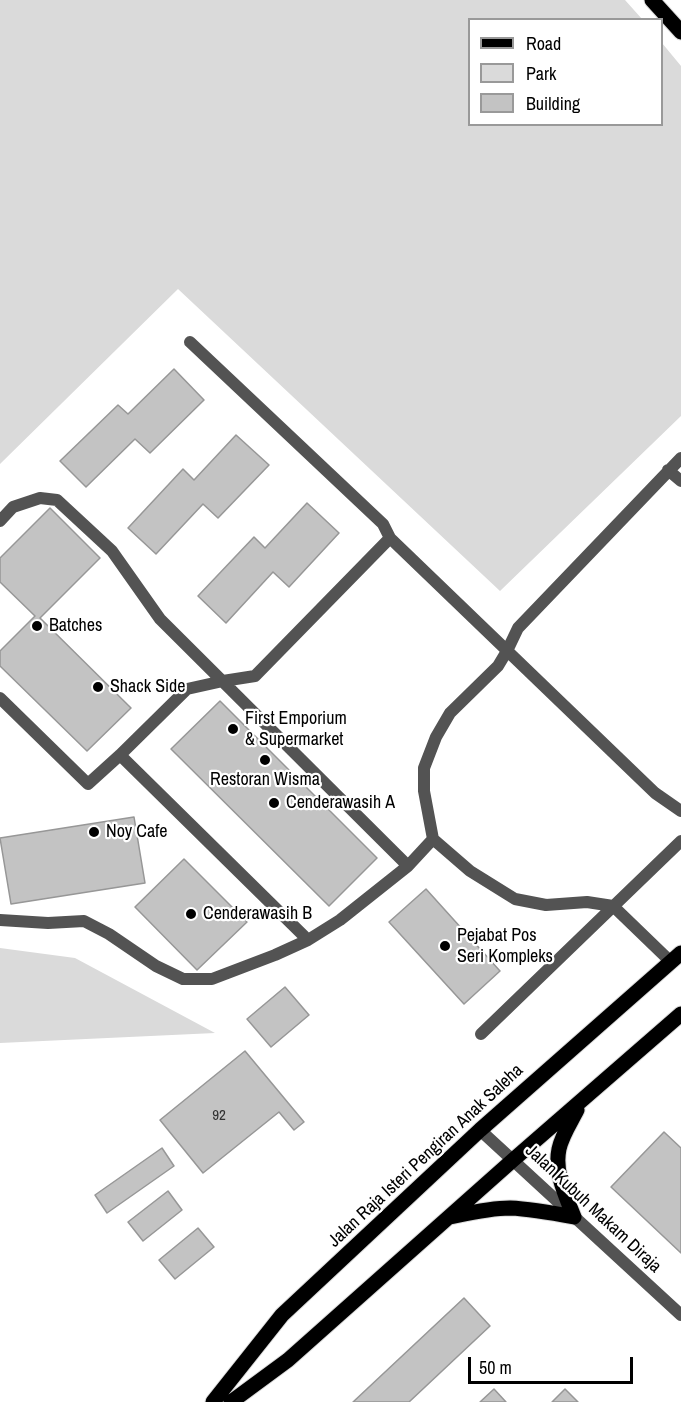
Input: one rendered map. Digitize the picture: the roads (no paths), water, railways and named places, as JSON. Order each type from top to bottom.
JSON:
[{"type":"main road","points":[[652,0],[681,32]]},
{"type":"main road","name":"Jalan Raja Isteri Pengiran Anak Saleha","points":[[213,1402],[282,1315],[480,1130],[676,958]]},
{"type":"main road","points":[[231,1402],[288,1360],[681,1014]]},
{"type":"main road","points":[[574,1217],[558,1171],[559,1149],[566,1130],[584,1100]]},
{"type":"main road","points":[[448,1217],[508,1208],[545,1211],[574,1217]]},
{"type":"street","points":[[190,342],[383,524],[390,538],[655,793],[681,811]]},
{"type":"street","points":[[676,958],[613,906],[587,902],[546,905],[515,899],[470,871],[433,839],[424,791],[424,768],[436,737],[450,713],[498,666],[518,628],[681,458]]},
{"type":"street","points":[[668,470],[681,482]]},
{"type":"street","points":[[0,521],[13,507],[40,498],[57,500],[112,551],[160,619],[408,866]]},
{"type":"street","points":[[0,698],[88,784],[187,689],[255,676],[390,538]]},
{"type":"street","points":[[120,755],[308,940]]},
{"type":"street","points":[[0,921],[48,923],[84,921],[183,980],[212,979],[308,940],[340,920],[408,866],[433,839]]},
{"type":"street","points":[[481,1034],[681,841]]},
{"type":"street","name":"Jalan Kubuh Makam Diraja","points":[[480,1130],[681,1315]]},
{"type":"place","name":"Batches","points":[[37,626]]},
{"type":"place","name":"Shack Side","points":[[98,687]]},
{"type":"place","name":"First Emporium & Supermarket","points":[[233,729]]},
{"type":"place","name":"Restoran Wisma","points":[[265,760]]},
{"type":"place","name":"Cenderawasih A","points":[[274,803]]},
{"type":"place","name":"Noy Cafe","points":[[94,832]]},
{"type":"place","name":"Cenderawasih B","points":[[191,914]]},
{"type":"place","name":"Pejabat Pos Seri Kompleks","points":[[445,946]]}]
